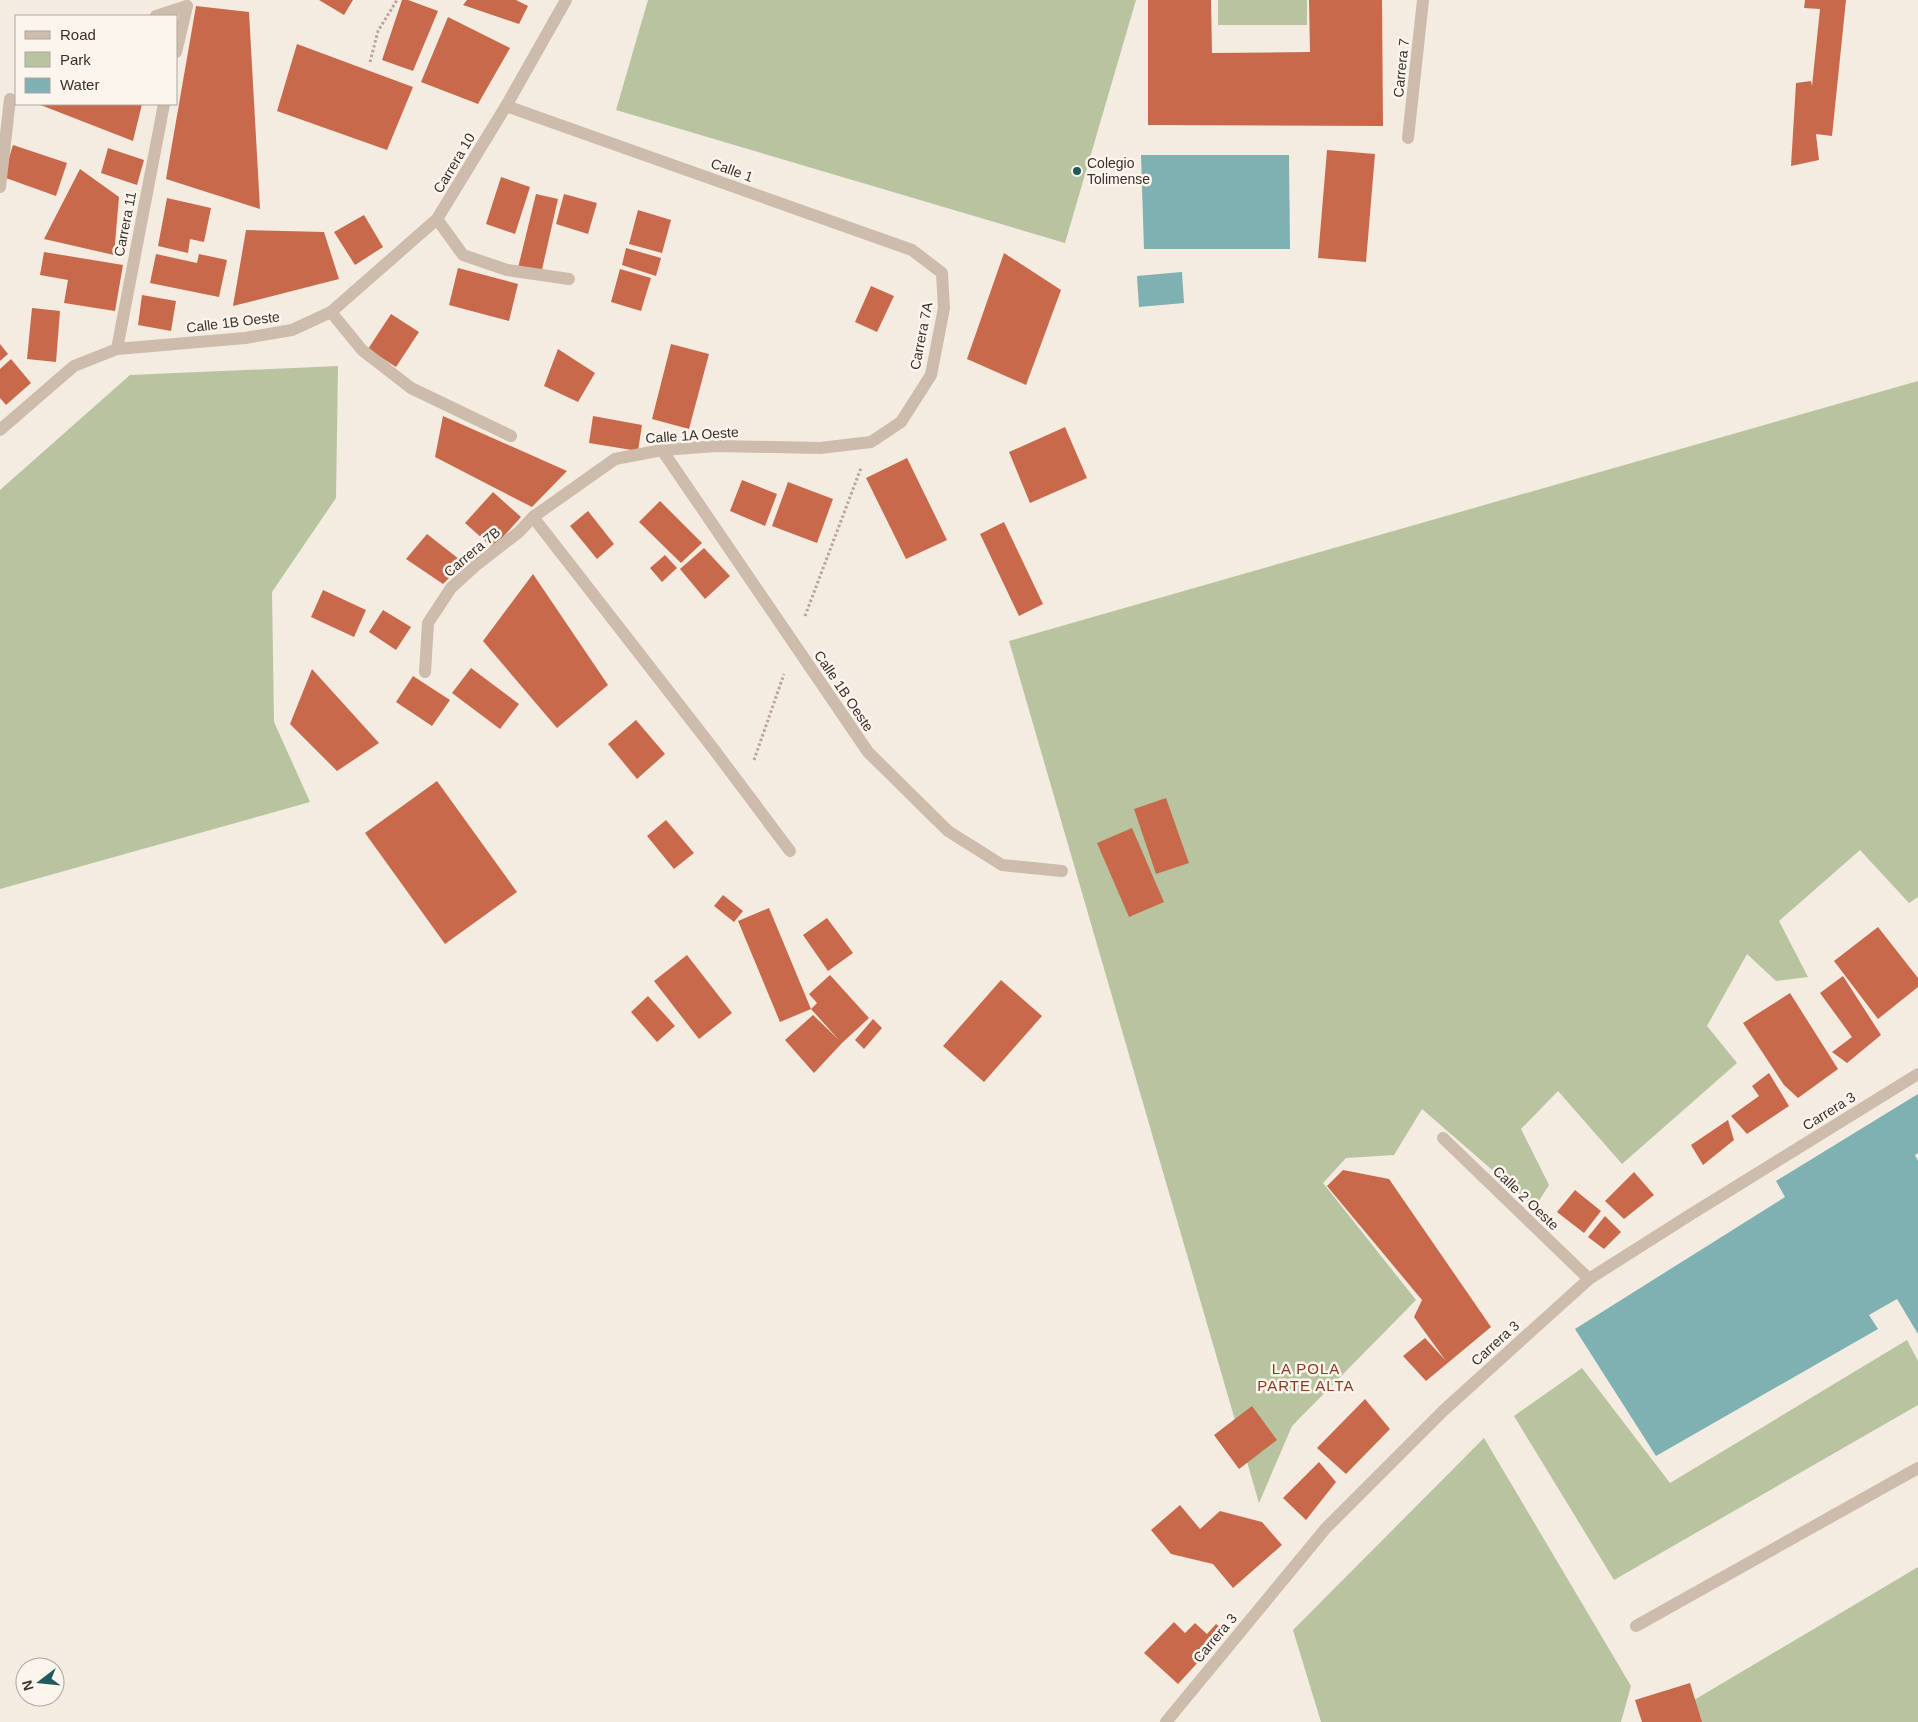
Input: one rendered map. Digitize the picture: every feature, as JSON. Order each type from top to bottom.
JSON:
[{"type":"street","name":"Carrera 10","points":[[331,312],[437,219],[506,106],[566,0]]},
{"type":"street","name":"Carrera 7","points":[[1408,138],[1423,0]]},
{"type":"street","points":[[159,15],[187,6],[178,44]]},
{"type":"street","points":[[0,187],[9,99]]},
{"type":"street","name":"Carrera 11","points":[[117,350],[164,105]]},
{"type":"street","name":"Calle 1","points":[[506,106],[912,250],[942,273]]},
{"type":"street","points":[[437,219],[463,255],[507,270],[568,279]]},
{"type":"street","name":"Carrera 7A","points":[[871,442],[901,422],[931,375],[944,308],[942,273]]},
{"type":"street","points":[[331,312],[362,350],[411,388],[511,436]]},
{"type":"street","name":"Calle 1B Oeste","points":[[0,430],[74,366],[117,350],[245,338],[292,330],[331,312]]},
{"type":"street","name":"Calle 1A Oeste","points":[[533,517],[615,459],[662,450],[718,446],[820,448],[871,442]]},
{"type":"street","name":"Calle 1B Oeste","points":[[662,450],[868,752],[948,832],[1002,865],[1062,871]]},
{"type":"street","points":[[533,517],[712,747],[790,851]]},
{"type":"street","name":"Carrera 7B","points":[[425,672],[428,623],[451,588],[475,566],[519,532],[533,517]]},
{"type":"street","name":"Carrera 3","points":[[1166,1722],[1326,1528],[1442,1410],[1589,1279],[1693,1212],[1918,1074]]},
{"type":"street","name":"Calle 2 Oeste","points":[[1443,1138],[1589,1279]]},
{"type":"street","points":[[1636,1626],[1918,1468]]},
{"type":"path","points":[[370,62],[378,31],[397,0]]},
{"type":"green space","points":[[648,0],[1136,0],[1065,243],[616,110]]},
{"type":"green space","points":[[1218,0],[1307,0],[1307,25],[1218,25]]},
{"type":"green space","points":[[338,366],[336,498],[272,592],[274,722],[310,802],[0,889],[0,490],[130,375]]},
{"type":"green space","points":[[1918,381],[1918,897],[1909,903],[1860,850],[1779,921],[1808,977],[1776,981],[1747,954],[1707,1026],[1737,1063],[1622,1164],[1558,1091],[1521,1129],[1549,1185],[1535,1207],[1422,1109],[1394,1155],[1346,1158],[1323,1183],[1416,1300],[1292,1426],[1259,1503],[1009,641]]},
{"type":"green space","points":[[1907,1340],[1918,1361],[1918,1405],[1614,1580],[1514,1416],[1582,1368],[1670,1483]]},
{"type":"green space","points":[[1484,1438],[1631,1686],[1621,1722],[1321,1722],[1293,1630]]},
{"type":"green space","points":[[1918,1567],[1918,1722],[1657,1722]]},
{"type":"water","points":[[1141,155],[1289,155],[1290,249],[1144,249]]},
{"type":"water","points":[[1182,272],[1184,303],[1139,307],[1137,276]]},
{"type":"water","points":[[1918,1094],[1918,1153],[1915,1155],[1918,1161],[1918,1334],[1897,1299],[1869,1315],[1878,1329],[1656,1456],[1575,1329],[1785,1197],[1776,1181]]},
{"type":"building","points":[[319,0],[353,0],[344,15]]},
{"type":"building","points":[[402,0],[408,0],[438,11],[413,71],[382,60]]},
{"type":"building","points":[[467,0],[516,0],[528,6],[519,24],[463,5]]},
{"type":"building","points":[[1148,0],[1211,0],[1212,53],[1310,52],[1309,0],[1382,0],[1383,126],[1148,125]]},
{"type":"building","points":[[1805,0],[1846,0],[1832,136],[1816,134],[1819,160],[1791,166],[1796,83],[1811,81],[1812,86],[1820,9],[1804,8]]},
{"type":"building","points":[[196,6],[249,12],[260,209],[166,179]]},
{"type":"building","points":[[448,17],[510,48],[478,104],[421,82]]},
{"type":"building","points":[[297,44],[413,87],[387,150],[277,111]]},
{"type":"building","points":[[41,105],[142,105],[133,141]]},
{"type":"building","points":[[13,145],[67,163],[56,196],[3,177]]},
{"type":"building","points":[[108,148],[144,160],[137,185],[101,173]]},
{"type":"building","points":[[1327,150],[1375,154],[1366,262],[1318,258]]},
{"type":"building","points":[[80,169],[119,197],[114,255],[44,239]]},
{"type":"building","points":[[501,177],[530,187],[515,234],[486,224]]},
{"type":"building","points":[[536,194],[558,199],[541,274],[518,268]]},
{"type":"building","points":[[564,194],[597,203],[588,234],[556,224]]},
{"type":"building","points":[[167,198],[211,208],[204,242],[190,239],[188,253],[158,246]]},
{"type":"building","points":[[638,210],[671,220],[662,253],[629,244]]},
{"type":"building","points":[[364,215],[383,247],[355,265],[334,232]]},
{"type":"building","points":[[246,230],[324,232],[339,279],[233,306]]},
{"type":"building","points":[[626,248],[661,258],[656,276],[622,265]]},
{"type":"building","points":[[44,252],[123,265],[115,311],[64,303],[68,280],[40,275]]},
{"type":"building","points":[[1004,253],[1061,290],[1026,385],[967,359]]},
{"type":"building","points":[[156,254],[197,263],[199,254],[227,260],[219,297],[150,283]]},
{"type":"building","points":[[458,268],[518,284],[509,321],[449,305]]},
{"type":"building","points":[[620,269],[651,278],[641,311],[611,302]]},
{"type":"building","points":[[871,286],[894,296],[877,332],[855,322]]},
{"type":"building","points":[[142,295],[176,301],[171,331],[138,325]]},
{"type":"building","points":[[32,308],[60,311],[56,362],[27,359]]},
{"type":"building","points":[[391,314],[419,332],[396,367],[368,349]]},
{"type":"building","points":[[0,344],[8,354],[0,361]]},
{"type":"building","points":[[671,344],[709,354],[689,429],[652,419]]},
{"type":"building","points":[[558,349],[595,373],[578,402],[544,386]]},
{"type":"building","points":[[11,359],[31,383],[6,405],[0,398],[0,369]]},
{"type":"building","points":[[443,416],[567,471],[532,507],[435,457]]},
{"type":"building","points":[[593,416],[642,425],[638,451],[589,443]]},
{"type":"building","points":[[1065,427],[1087,478],[1030,503],[1009,452]]},
{"type":"building","points":[[907,458],[947,540],[906,559],[866,478]]},
{"type":"building","points":[[742,480],[777,494],[765,526],[730,511]]},
{"type":"building","points":[[788,482],[833,499],[817,543],[772,526]]},
{"type":"building","points":[[493,492],[521,517],[493,548],[465,523]]},
{"type":"building","points":[[660,501],[702,543],[681,563],[639,522]]},
{"type":"building","points":[[588,511],[614,544],[597,559],[570,526]]},
{"type":"building","points":[[1004,522],[1043,604],[1019,616],[980,534]]},
{"type":"building","points":[[427,534],[464,563],[443,584],[406,559]]},
{"type":"building","points":[[704,548],[730,576],[705,599],[680,569]]},
{"type":"building","points":[[665,555],[677,568],[662,582],[650,568]]},
{"type":"building","points":[[533,574],[608,685],[557,728],[483,641]]},
{"type":"building","points":[[323,590],[366,610],[354,637],[311,617]]},
{"type":"building","points":[[383,610],[411,627],[396,650],[369,632]]},
{"type":"building","points":[[471,668],[519,704],[500,729],[452,693]]},
{"type":"building","points":[[312,669],[379,743],[337,771],[290,724]]},
{"type":"building","points":[[413,676],[450,700],[432,726],[396,702]]},
{"type":"building","points":[[636,720],[665,754],[637,779],[608,744]]},
{"type":"building","points":[[437,781],[517,892],[445,944],[365,833]]},
{"type":"building","points":[[1166,798],[1189,863],[1156,874],[1134,809]]},
{"type":"building","points":[[666,820],[694,853],[674,869],[647,836]]},
{"type":"building","points":[[1132,828],[1164,902],[1129,917],[1097,843]]},
{"type":"building","points":[[723,895],[743,911],[734,922],[714,906]]},
{"type":"building","points":[[769,908],[811,1009],[780,1022],[738,921]]},
{"type":"building","points":[[827,918],[853,953],[828,971],[803,935]]},
{"type":"building","points":[[1878,927],[1918,978],[1918,987],[1878,1019],[1834,961]]},
{"type":"building","points":[[687,955],[732,1013],[699,1039],[654,981]]},
{"type":"building","points":[[830,975],[869,1018],[814,1073],[785,1040],[813,1015],[839,1040],[811,1009],[817,1003],[809,994]]},
{"type":"building","points":[[1843,976],[1881,1035],[1847,1063],[1832,1052],[1852,1037],[1820,993]]},
{"type":"building","points":[[1001,980],[1042,1016],[984,1082],[943,1046]]},
{"type":"building","points":[[1790,993],[1838,1069],[1798,1098],[1784,1085],[1743,1023]]},
{"type":"building","points":[[648,996],[675,1026],[657,1042],[631,1012]]},
{"type":"building","points":[[873,1019],[882,1028],[864,1049],[855,1040]]},
{"type":"building","points":[[1769,1073],[1789,1106],[1747,1134],[1731,1116],[1759,1096],[1752,1086]]},
{"type":"building","points":[[1728,1120],[1734,1140],[1703,1165],[1691,1145]]},
{"type":"building","points":[[1343,1170],[1389,1179],[1491,1327],[1426,1381],[1403,1356],[1425,1338],[1446,1361],[1414,1317],[1422,1300],[1327,1186]]},
{"type":"building","points":[[1634,1172],[1654,1195],[1624,1219],[1605,1201]]},
{"type":"building","points":[[1575,1190],[1601,1211],[1584,1233],[1557,1212]]},
{"type":"building","points":[[1605,1216],[1621,1232],[1604,1249],[1588,1237]]},
{"type":"building","points":[[1365,1399],[1390,1429],[1346,1474],[1317,1448]]},
{"type":"building","points":[[1252,1406],[1277,1440],[1239,1469],[1214,1435]]},
{"type":"building","points":[[1319,1462],[1336,1482],[1306,1520],[1283,1498]]},
{"type":"building","points":[[1180,1505],[1200,1529],[1220,1511],[1262,1522],[1282,1545],[1233,1588],[1213,1564],[1171,1554],[1151,1530]]},
{"type":"building","points":[[1174,1622],[1185,1633],[1195,1623],[1207,1634],[1216,1624],[1226,1632],[1178,1684],[1144,1653]]},
{"type":"building","points":[[1690,1683],[1702,1722],[1642,1722],[1635,1700]]},
{"type":"place","name":"Colegio Tolimense","points":[[1077,171]]},
{"type":"district","name":"LA POLA PARTE ALTA","points":[[1306,1378]]}]
